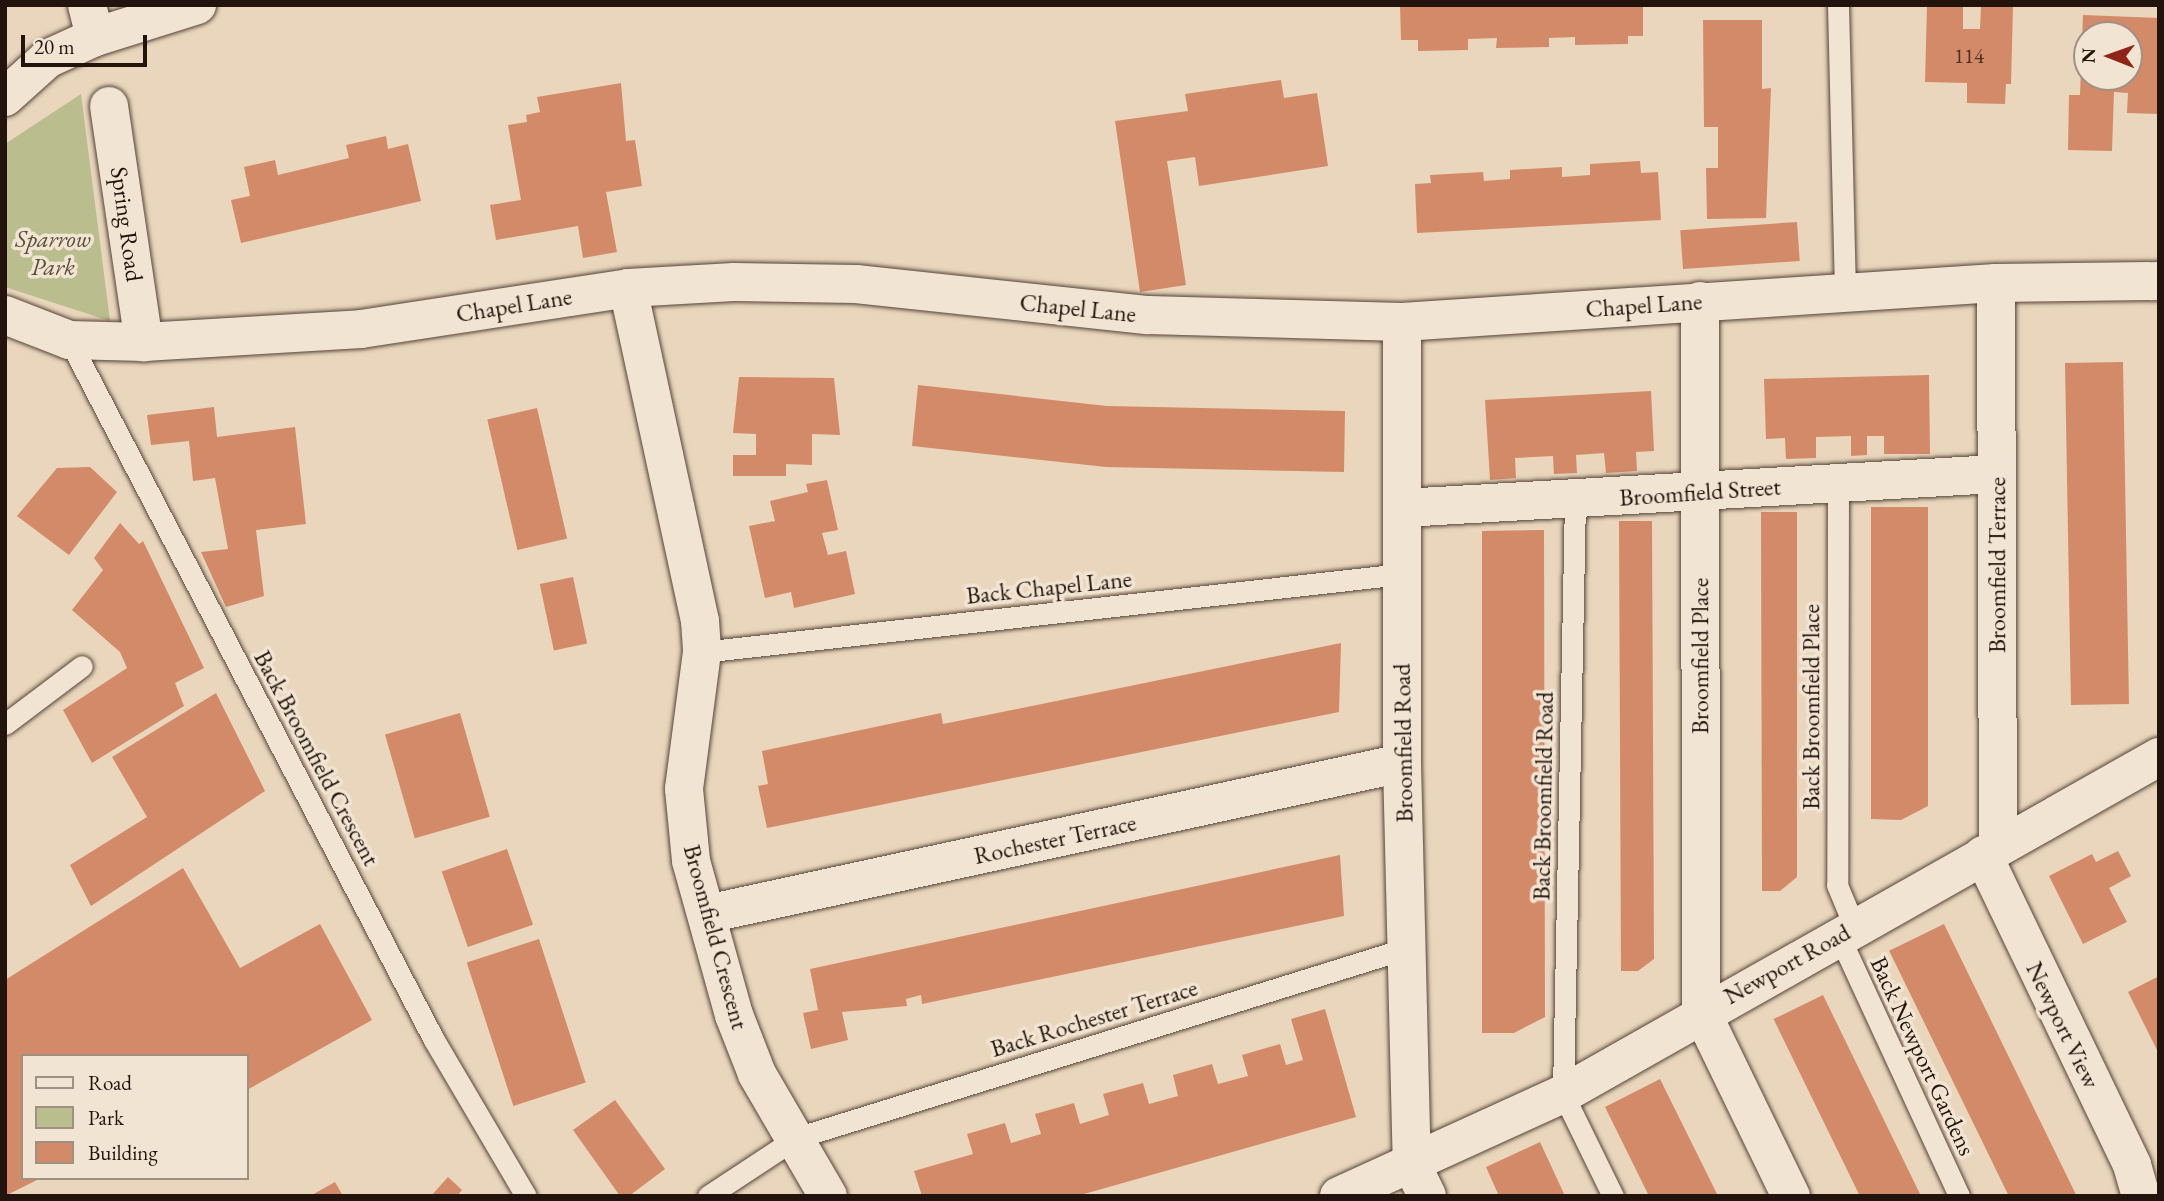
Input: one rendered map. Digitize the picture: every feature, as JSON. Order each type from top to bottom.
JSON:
[{"type":"street","points":[[8,87],[47,59],[91,21],[197,5]]},
{"type":"street","name":"Spring Road","points":[[110,106],[144,342]]},
{"type":"street","name":"Chapel Lane","points":[[5,315],[69,341],[144,342],[361,329],[628,288],[734,282],[856,284],[1148,315],[1402,322],[1996,283],[2159,281]]},
{"type":"street","name":"Broomfield Terrace","points":[[1990,851],[1997,474],[1996,283]]},
{"type":"street","name":"Broomfield Crescent","points":[[628,288],[702,652],[684,789],[691,861],[753,1062],[828,1196]]},
{"type":"street","name":"Broomfield Place","points":[[1700,301],[1702,1011]]},
{"type":"street","name":"Broomfield Road","points":[[1402,322],[1402,764],[1407,948],[1419,1180]]},
{"type":"street","name":"Broomfield Street","points":[[1404,508],[1997,474]]},
{"type":"street","name":"Newport Road","points":[[1419,1180],[1702,1011],[1847,933],[2159,757]]},
{"type":"street","name":"Rochester Terrace","points":[[707,914],[1402,764]]},
{"type":"street","name":"Newport View","points":[[1990,851],[2132,1165],[2141,1196]]},
{"type":"street","points":[[1702,1011],[1791,1196]]},
{"type":"street","points":[[1339,1196],[1419,1180]]},
{"type":"lane","points":[[1838,5],[1845,292]]},
{"type":"lane","name":"Back Broomfield Crescent","points":[[69,341],[434,1040],[526,1196]]},
{"type":"lane","name":"Back Broomfield Place","points":[[1838,484],[1837,885],[1847,933]]},
{"type":"lane","name":"Back Broomfield Road","points":[[1563,1094],[1575,500]]},
{"type":"lane","name":"Back Chapel Lane","points":[[702,652],[1402,574]]},
{"type":"lane","points":[[5,724],[82,666]]},
{"type":"lane","name":"Back Newport Gardens","points":[[1847,933],[1959,1196]]},
{"type":"lane","name":"Back Rochester Terrace","points":[[796,1138],[1407,948]]},
{"type":"lane","points":[[1563,1094],[1613,1196]]},
{"type":"lane","points":[[708,1196],[796,1138]]},
{"type":"green space","name":"Sparrow Park","points":[[81,94],[110,321],[5,287],[5,144]]},
{"type":"building","points":[[1400,5],[1643,5],[1643,36],[1628,36],[1628,44],[1575,45],[1575,37],[1549,38],[1549,47],[1496,48],[1497,38],[1468,39],[1468,50],[1418,51],[1418,40],[1401,40]]},
{"type":"building","points":[[1927,5],[1963,5],[1963,29],[1980,29],[1981,6],[2013,7],[2011,84],[2006,84],[2005,104],[1967,103],[1967,83],[1925,82]]},
{"type":"building","points":[[2083,15],[2159,18],[2159,114],[2127,113],[2128,93],[2114,92],[2112,151],[2068,150],[2069,95],[2080,95],[2080,91],[2143,91],[2143,21],[2083,21]]},
{"type":"building","points":[[1703,20],[1762,20],[1762,89],[1771,88],[1766,218],[1707,219],[1706,168],[1718,168],[1718,127],[1704,127]]},
{"type":"building","points":[[1281,80],[1284,98],[1317,93],[1328,166],[1199,186],[1195,157],[1167,161],[1186,285],[1140,292],[1115,121],[1188,111],[1185,94]]},
{"type":"building","points":[[621,83],[626,141],[635,140],[642,186],[606,192],[617,252],[583,258],[578,226],[496,240],[490,205],[521,200],[508,125],[527,122],[526,115],[540,112],[537,97]]},
{"type":"building","points":[[386,136],[388,149],[408,144],[421,201],[241,243],[231,200],[250,196],[244,167],[275,160],[278,175],[349,158],[346,145]]},
{"type":"building","points":[[1640,161],[1641,173],[1658,172],[1661,220],[1417,233],[1415,184],[1431,183],[1430,175],[1483,172],[1484,181],[1510,179],[1510,170],[1562,167],[1562,177],[1590,175],[1590,164]]},
{"type":"building","points":[[1797,222],[1800,261],[1683,269],[1680,230]]},
{"type":"building","points":[[2123,362],[2129,704],[2071,705],[2065,363]]},
{"type":"building","points":[[1929,375],[1930,454],[1884,454],[1884,436],[1867,436],[1867,455],[1851,456],[1851,436],[1816,437],[1816,458],[1786,459],[1785,438],[1766,439],[1764,379]]},
{"type":"building","points":[[739,377],[834,378],[840,435],[812,434],[812,465],[786,464],[786,476],[733,476],[733,455],[756,455],[756,434],[733,433]]},
{"type":"building","points":[[918,385],[1107,406],[1345,411],[1344,472],[1106,467],[912,446]]},
{"type":"building","points":[[1651,391],[1654,451],[1636,452],[1637,471],[1606,473],[1604,453],[1576,455],[1577,473],[1554,474],[1553,456],[1515,458],[1516,478],[1490,480],[1485,400]]},
{"type":"building","points":[[214,407],[217,437],[295,427],[306,524],[256,530],[264,596],[226,607],[201,552],[228,549],[215,478],[193,481],[189,441],[151,445],[147,415]]},
{"type":"building","points":[[537,408],[567,539],[517,550],[487,419]]},
{"type":"building","points":[[90,467],[117,492],[69,555],[17,516],[57,468]]},
{"type":"building","points":[[827,480],[838,530],[822,533],[828,555],[846,551],[855,594],[794,608],[791,592],[765,598],[749,526],[775,521],[770,501],[808,492],[806,484]]},
{"type":"building","points":[[1871,507],[1928,507],[1928,806],[1901,820],[1871,819]]},
{"type":"building","points":[[1761,512],[1797,512],[1797,877],[1780,891],[1762,891]]},
{"type":"building","points":[[1619,521],[1652,521],[1654,959],[1638,971],[1621,971]]},
{"type":"building","points":[[120,523],[139,544],[143,541],[204,668],[175,683],[184,706],[92,763],[63,710],[127,668],[120,652],[72,610],[103,570],[94,558]]},
{"type":"building","points":[[1544,530],[1545,1017],[1514,1033],[1482,1033],[1482,531]]},
{"type":"building","points":[[573,577],[587,644],[554,651],[540,584]]},
{"type":"building","points":[[1341,643],[1339,712],[767,828],[758,786],[768,784],[762,751],[941,713],[943,724]]},
{"type":"building","points":[[216,693],[265,791],[91,906],[70,865],[147,817],[112,757]]},
{"type":"building","points":[[460,713],[490,817],[415,838],[385,734]]},
{"type":"building","points":[[507,849],[533,925],[468,947],[442,871]]},
{"type":"building","points":[[2118,851],[2131,876],[2109,888],[2127,922],[2083,944],[2049,876],[2092,854],[2096,862]]},
{"type":"building","points":[[1340,855],[1344,916],[922,1004],[921,995],[906,999],[907,1006],[842,1012],[848,1040],[811,1049],[803,1013],[818,1010],[810,969]]},
{"type":"building","points":[[183,868],[240,968],[320,924],[372,1020],[248,1089],[248,1054],[21,1054],[21,1180],[37,1180],[5,1196],[5,980]]},
{"type":"building","points":[[1944,924],[2076,1195],[2009,1196],[1889,951]]},
{"type":"building","points":[[539,939],[586,1083],[513,1106],[467,962]]},
{"type":"building","points":[[2159,976],[2159,1054],[2128,992]]},
{"type":"building","points":[[1823,995],[1921,1195],[1860,1196],[1774,1019]]},
{"type":"building","points":[[1325,1009],[1356,1117],[1077,1196],[922,1196],[914,1171],[973,1154],[967,1134],[1005,1123],[1011,1143],[1041,1134],[1035,1114],[1074,1103],[1080,1124],[1109,1115],[1103,1094],[1143,1083],[1149,1104],[1178,1096],[1173,1075],[1212,1064],[1218,1084],[1248,1076],[1242,1055],[1280,1044],[1286,1065],[1303,1060],[1291,1019]]},
{"type":"building","points":[[1660,1079],[1718,1196],[1649,1196],[1605,1107]]},
{"type":"building","points":[[615,1100],[665,1169],[629,1196],[620,1196],[573,1130]]},
{"type":"building","points":[[1540,1142],[1565,1196],[1499,1196],[1486,1167]]},
{"type":"building","points":[[448,1177],[462,1190],[457,1196],[431,1196]]},
{"type":"building","points":[[335,1182],[343,1196],[310,1196]]}]
